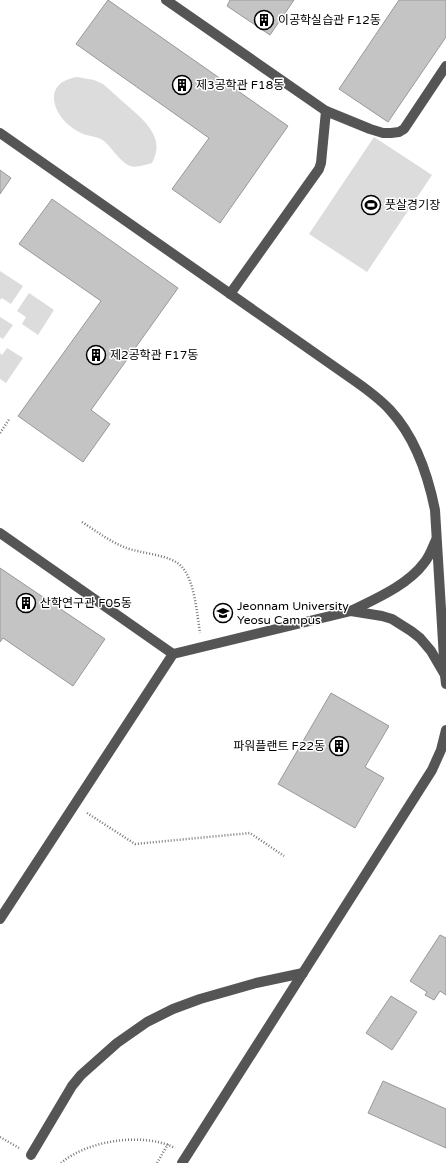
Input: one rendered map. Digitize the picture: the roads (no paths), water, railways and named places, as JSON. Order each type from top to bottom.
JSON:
[{"type":"lane","points":[[166,0],[326,111],[383,133],[391,134],[404,129],[446,66]]},
{"type":"lane","points":[[230,294],[316,174],[321,164],[326,111]]},
{"type":"lane","points":[[0,133],[363,387],[390,410],[411,439],[427,476],[435,510],[445,679]]},
{"type":"lane","points":[[0,533],[173,654]]},
{"type":"lane","points":[[0,919],[173,654],[350,611],[379,597],[412,575],[424,563],[437,539]]},
{"type":"lane","points":[[350,611],[392,619],[420,638],[426,644],[445,679]]},
{"type":"lane","points":[[182,1163],[432,770],[441,750],[446,730]]},
{"type":"lane","points":[[31,1155],[72,1086],[81,1075],[117,1043],[147,1022],[173,1009],[221,992],[303,973]]},
{"type":"place","name":"이공학실습관 F12동","points":[[264,20]]},
{"type":"place","name":"제3공학관 F18동","points":[[182,85]]},
{"type":"place","name":"풋살경기장","points":[[371,205]]},
{"type":"place","name":"제2공학관 F17동","points":[[96,355]]},
{"type":"place","name":"산학연구관 F05동","points":[[26,603]]},
{"type":"place","name":"Jeonnam University Yeosu Campus","points":[[223,613]]},
{"type":"place","name":"파워플랜트 F22동","points":[[339,746]]}]
